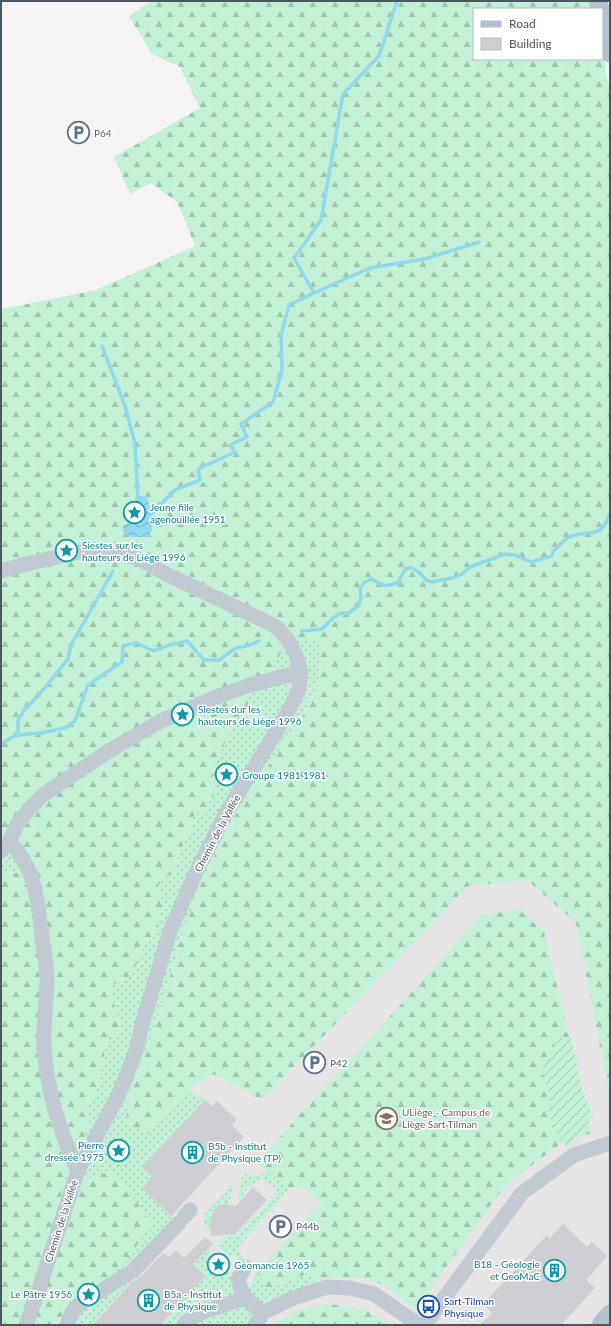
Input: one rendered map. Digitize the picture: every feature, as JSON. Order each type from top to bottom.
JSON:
[{"type":"main road","points":[[603,22],[610,53]]},
{"type":"main road","points":[[601,1325],[610,1314]]},
{"type":"street","name":"Chemin de la Vallée","points":[[1,571],[89,550],[105,550],[124,554],[138,559],[278,628],[288,640],[296,655],[301,672],[299,689],[290,708],[225,815],[196,872],[170,931],[142,1024],[137,1048],[117,1098],[78,1170],[26,1325]]},
{"type":"street","points":[[78,1170],[67,1148],[57,1122],[49,1085],[44,1047],[47,975],[39,909],[33,880],[18,850],[5,847],[17,825],[29,809],[44,794],[112,749],[154,724],[219,696],[250,685],[301,672]]},
{"type":"street","points":[[425,1325],[522,1193],[574,1155],[610,1143]]},
{"type":"street","points":[[67,1325],[68,1319],[73,1310],[80,1304],[133,1271],[184,1217]]},
{"type":"street","points":[[245,1267],[238,1279],[244,1297],[259,1319],[293,1298],[327,1287],[350,1288],[374,1294],[419,1325]]},
{"type":"street","points":[[184,1325],[197,1314],[236,1302],[244,1297]]},
{"type":"shaded area","name":"ULiège - Campus de Liège Sart Tilman","points":[[527,880],[576,923],[610,1098],[610,1325],[51,1325],[57,1319],[113,1171],[188,1089],[213,1074],[262,1100],[468,885]]},
{"type":"green space","points":[[151,1],[590,1],[592,8],[473,8],[473,60],[603,60],[603,53],[605,71],[610,88],[610,1098],[576,923],[527,880],[468,886],[262,1100],[213,1074],[188,1089],[146,1135],[127,1121],[126,1103],[145,1055],[180,941],[201,883],[232,820],[302,717],[318,686],[318,640],[288,640],[261,688],[249,695],[248,713],[237,718],[212,770],[215,788],[207,811],[197,813],[191,820],[193,829],[177,853],[178,859],[176,868],[158,885],[162,900],[160,920],[152,936],[143,941],[141,956],[129,978],[109,986],[121,1027],[119,1032],[108,1037],[96,1093],[85,1112],[90,1123],[65,1179],[39,1288],[78,1188],[90,1178],[113,1171],[151,1222],[127,1261],[51,1325],[1,1325],[1,873],[29,872],[18,850],[1,851],[1,307],[2,309],[96,290],[195,246],[177,202],[151,183],[130,194],[114,157],[200,108],[180,67],[152,54],[129,16]]},
{"type":"green space","points":[[288,640],[318,640],[318,686],[302,717],[232,820],[201,883],[180,941],[145,1055],[126,1103],[146,1135],[188,1089],[205,1100],[142,1167],[152,1176],[142,1188],[177,1222],[132,1269],[57,1319],[127,1261],[38,1292],[65,1179],[90,1123],[85,1112],[96,1093],[108,1037],[119,1032],[121,1027],[109,986],[141,956],[143,941],[152,936],[162,900],[158,885],[176,868],[178,859],[177,853],[193,829],[191,820],[215,788],[212,770],[237,718],[248,712],[249,695],[261,687]]},
{"type":"green space","points":[[9,842],[30,872],[1,873],[1,851]]},
{"type":"green space","points":[[519,909],[544,932],[592,1133],[562,1143],[507,1183],[415,1310],[394,1292],[383,1285],[365,1279],[337,1277],[319,1280],[309,1273],[266,1289],[258,1270],[322,1203],[302,1187],[289,1188],[257,1164],[307,1106],[480,916]]},
{"type":"green space","points":[[571,1037],[583,1092],[593,1116],[568,1148],[558,1137],[548,1113],[550,1095],[541,1070],[553,1050],[555,1039]]},
{"type":"green space","points":[[267,1171],[289,1188],[236,1249],[240,1253],[244,1263],[240,1265],[235,1257],[225,1253],[217,1245],[225,1235],[235,1234],[239,1231],[270,1201],[277,1190],[272,1184],[265,1183],[266,1181],[262,1180],[256,1181],[244,1192],[245,1194],[240,1200],[238,1199],[243,1174],[245,1172],[248,1176],[257,1177]]},
{"type":"green space","points":[[234,1182],[229,1203],[216,1207],[211,1214],[211,1223],[213,1228],[209,1231],[206,1228],[203,1216]]},
{"type":"green space","points":[[207,1249],[215,1255],[217,1267],[229,1274],[234,1285],[235,1295],[180,1325],[160,1325],[205,1276],[193,1264]]},
{"type":"green space","points":[[144,1267],[92,1325],[70,1325],[77,1313]]},
{"type":"green space","points":[[258,1270],[266,1289],[309,1273],[319,1280],[261,1304],[248,1290]]},
{"type":"green space","points":[[328,1304],[364,1309],[389,1325],[272,1325],[297,1310]]},
{"type":"green space","points":[[240,1305],[247,1308],[251,1312],[252,1317],[250,1325],[206,1323],[203,1325],[188,1325]]},
{"type":"water","points":[[147,496],[151,515],[152,531],[147,537],[131,537],[123,532],[123,526],[138,516],[135,497]]},
{"type":"building","name":"B5b - Institut de Physique (TP)","points":[[205,1100],[212,1106],[217,1101],[237,1120],[232,1125],[244,1137],[171,1216],[142,1188],[152,1176],[141,1167]]},
{"type":"building","points":[[253,1187],[267,1200],[235,1234],[211,1236],[211,1217],[214,1210],[219,1205],[226,1204],[236,1206]]},
{"type":"building","name":"B18 - Géologie et GeoMaC","points":[[563,1224],[587,1247],[592,1242],[607,1256],[586,1280],[595,1288],[561,1325],[480,1325],[492,1313],[483,1304],[547,1235],[550,1238]]},
{"type":"building","name":"B5a - Institut de Physique","points":[[205,1237],[213,1244],[193,1264],[205,1276],[160,1325],[93,1325],[132,1282],[140,1277],[163,1253],[169,1257],[176,1250],[184,1258]]},
{"type":"waterway","points":[[148,517],[175,490],[200,480],[198,469],[235,452],[230,445],[247,437],[241,424],[273,402],[282,370],[281,335],[289,305],[314,293],[294,258],[321,220],[343,94],[379,56],[397,1]]},
{"type":"waterway","points":[[314,293],[370,268],[425,259],[479,242]]},
{"type":"waterway","points":[[102,346],[125,406],[135,444],[138,500]]},
{"type":"waterway","points":[[302,631],[322,629],[333,618],[341,613],[349,613],[358,606],[361,598],[360,588],[365,582],[372,579],[385,585],[398,583],[405,569],[411,568],[419,572],[426,580],[432,582],[452,578],[462,574],[470,567],[505,554],[515,555],[531,562],[552,556],[553,551],[569,537],[600,530],[610,517]]},
{"type":"waterway","points":[[16,735],[18,731],[18,720],[24,711],[68,659],[71,645],[113,571]]},
{"type":"waterway","points":[[1,744],[16,735],[41,733],[65,728],[75,721],[88,685],[122,662],[123,646],[136,643],[154,651],[169,645],[187,641],[204,660],[219,660],[236,648],[250,645],[259,641]]},
{"type":"place","name":"P64","points":[[79,133]]},
{"type":"place","name":"Jeune fille agenouillée 1951","points":[[135,513]]},
{"type":"place","name":"Siestes sur les hauteurs de Liège 1996","points":[[67,551]]},
{"type":"place","name":"Siestes dur les hauteurs de Liège 1996","points":[[182,715]]},
{"type":"place","name":"Groupe 1981 1981","points":[[227,775]]},
{"type":"place","name":"P42","points":[[315,1063]]},
{"type":"place","name":"ULiège - Campus de Liège Sart Tilman","points":[[386,1118]]},
{"type":"place","name":"Pierre dressée 1975","points":[[119,1151]]},
{"type":"place","name":"B5b - Institut de Physique (TP)","points":[[193,1152]]},
{"type":"place","name":"P44b","points":[[281,1226]]},
{"type":"place","name":"Géomancie 1965","points":[[219,1265]]},
{"type":"place","name":"B18 - Géologie et GeoMaC","points":[[555,1270]]},
{"type":"place","name":"Le Pâtre 1956","points":[[88,1294]]},
{"type":"place","name":"B5a - Institut de Physique","points":[[149,1300]]},
{"type":"place","name":"Sart-Tilman Physique","points":[[428,1307]]}]
